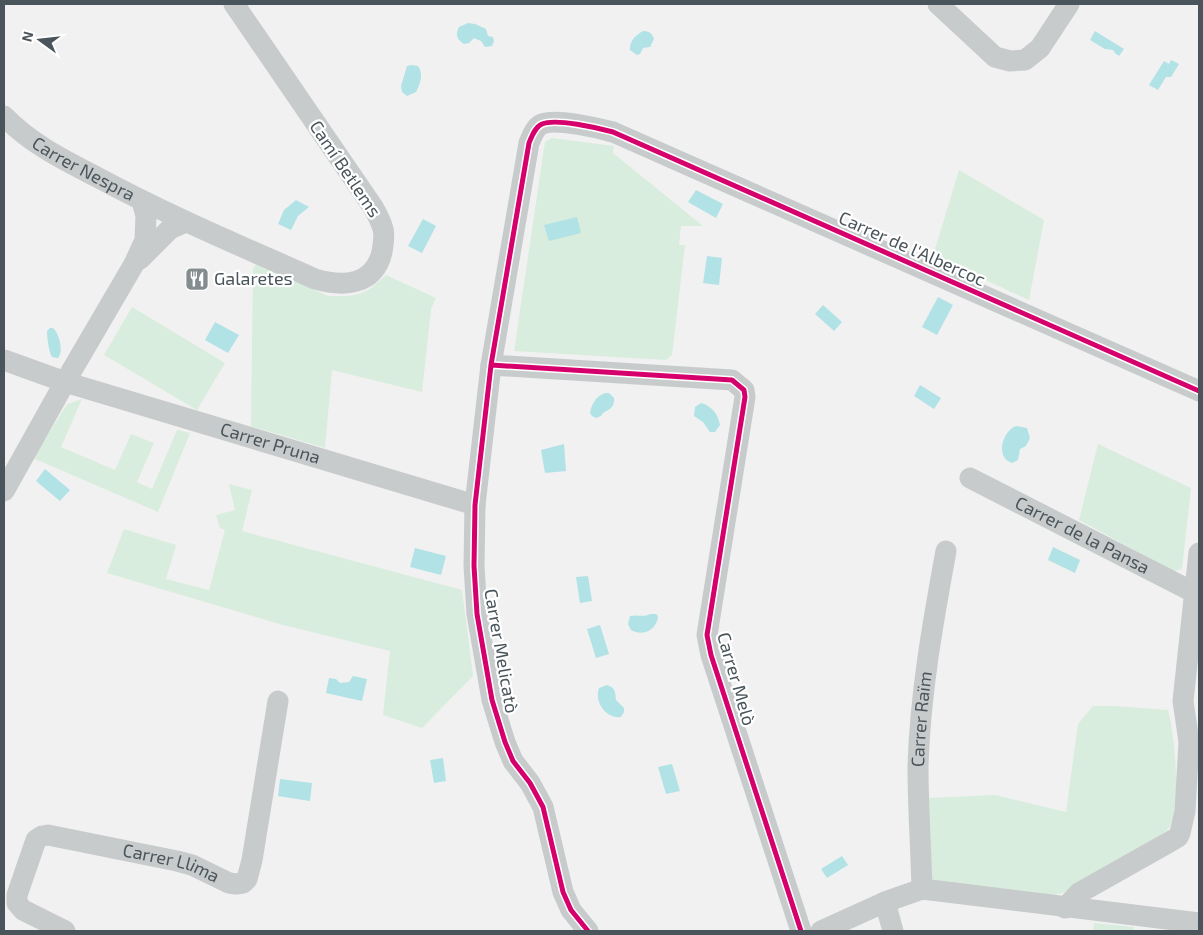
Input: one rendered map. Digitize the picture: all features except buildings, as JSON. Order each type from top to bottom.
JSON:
[{"type":"street","name":"Camí Betlems","points":[[142,201],[330,284],[354,282],[368,276],[378,264],[383,248],[384,231],[373,208],[234,4]]},
{"type":"street","points":[[938,4],[995,57],[1025,60],[1040,48],[1069,4]]},
{"type":"street","name":"Carrer Nespra","points":[[4,116],[43,149],[142,201]]},
{"type":"street","name":"Carrer de l'Albercoc","points":[[491,365],[529,143],[534,131],[542,124],[552,122],[592,127],[613,132],[1199,391]]},
{"type":"street","points":[[4,490],[134,264],[145,240],[146,216],[142,201]]},
{"type":"street","points":[[134,264],[163,235],[177,225],[186,222]]},
{"type":"street","name":"Carrer Pruna","points":[[4,360],[65,382],[475,505]]},
{"type":"street","name":"Carrer Melò","points":[[491,365],[732,380],[744,390],[745,397],[707,635],[711,655],[802,931]]},
{"type":"street","name":"Carrer Melicatò","points":[[491,365],[475,505],[475,587],[492,700],[509,753],[530,783],[543,807],[560,881],[567,901],[577,919],[588,931]]},
{"type":"street","name":"Carrer de la Pansa","points":[[970,478],[1195,593]]},
{"type":"street","name":"Carrer Raïm","points":[[922,889],[918,767],[922,710],[930,636],[946,551]]},
{"type":"street","points":[[1065,908],[1079,894],[1178,837],[1185,811],[1194,741],[1183,701],[1199,553]]},
{"type":"street","name":"Carrer Llima","points":[[65,931],[23,910],[17,903],[17,895],[36,840],[42,836],[48,835],[177,861],[205,870],[229,883],[243,883],[247,879],[252,860],[278,701]]},
{"type":"street","points":[[821,931],[885,902],[922,889],[1199,923]]},
{"type":"street","points":[[885,902],[894,931]]},
{"type":"green space","points":[[552,138],[614,146],[613,153],[703,226],[681,226],[679,245],[685,245],[672,355],[666,360],[514,351],[545,142]]},
{"type":"green space","points":[[959,170],[1044,220],[1029,300],[933,256]]},
{"type":"green space","points":[[257,263],[328,296],[359,294],[370,289],[386,275],[436,298],[431,309],[422,392],[332,370],[325,448],[251,426],[253,269]]},
{"type":"green space","points":[[132,307],[225,363],[197,410],[104,355]]},
{"type":"green space","points":[[82,399],[61,447],[115,470],[131,434],[154,443],[137,482],[152,489],[177,430],[190,433],[158,512],[33,458],[68,404]]},
{"type":"green space","points":[[1098,444],[1191,488],[1182,569],[1171,570],[1079,520]]},
{"type":"green space","points":[[229,484],[252,490],[242,531],[462,590],[473,676],[422,728],[383,715],[390,651],[283,625],[107,573],[124,529],[176,545],[166,579],[209,590],[225,530],[220,528],[216,515],[235,510]]},
{"type":"green space","points":[[1093,706],[1168,710],[1175,752],[1176,786],[1173,815],[1168,829],[1063,893],[1052,895],[931,881],[928,798],[995,795],[1066,812],[1078,724]]},
{"type":"green space","points":[[1094,923],[1134,927],[1134,931],[1093,931]]},
{"type":"water","points":[[468,23],[486,29],[488,36],[493,37],[492,46],[485,47],[481,41],[474,38],[469,43],[464,44],[457,37],[457,32],[459,27]]},
{"type":"water","points":[[643,31],[650,33],[654,39],[650,47],[643,48],[640,54],[637,55],[630,50],[631,44],[636,36]]},
{"type":"water","points":[[1095,31],[1124,49],[1119,56],[1113,50],[1105,49],[1090,40]]},
{"type":"water","points":[[1171,60],[1179,64],[1171,77],[1166,77],[1158,90],[1149,85],[1164,61],[1169,64]]},
{"type":"water","points":[[407,66],[418,66],[420,69],[421,79],[416,92],[407,96],[402,92],[401,86]]},
{"type":"water","points":[[696,190],[723,204],[716,218],[688,202]]},
{"type":"water","points":[[296,200],[309,207],[298,216],[291,230],[278,224],[284,210]]},
{"type":"water","points":[[577,217],[581,233],[549,241],[544,225]]},
{"type":"water","points":[[423,219],[436,226],[422,253],[408,246]]},
{"type":"water","points":[[707,256],[722,258],[719,285],[703,283]]},
{"type":"water","points":[[938,297],[953,305],[937,335],[922,327]]},
{"type":"water","points":[[823,305],[842,322],[834,331],[815,314]]},
{"type":"water","points":[[215,322],[239,335],[228,353],[205,340]]},
{"type":"water","points":[[50,328],[55,330],[59,338],[61,351],[58,358],[52,357],[50,352],[47,331]]},
{"type":"water","points":[[920,385],[941,398],[934,409],[914,396]]},
{"type":"water","points":[[605,393],[609,393],[614,398],[614,404],[596,418],[590,413],[594,401]]},
{"type":"water","points":[[701,403],[711,408],[718,417],[720,425],[715,432],[710,432],[703,422],[694,416],[695,407]]},
{"type":"water","points":[[1016,426],[1027,428],[1030,438],[1026,446],[1020,449],[1018,460],[1012,463],[1003,456],[1002,444],[1007,433]]},
{"type":"water","points":[[564,444],[566,471],[545,473],[541,450]]},
{"type":"water","points":[[45,469],[70,490],[60,501],[36,481]]},
{"type":"water","points":[[1053,547],[1080,560],[1075,573],[1048,560]]},
{"type":"water","points":[[415,548],[446,556],[441,575],[410,567]]},
{"type":"water","points":[[588,576],[592,601],[580,603],[576,577]]},
{"type":"water","points":[[650,614],[658,616],[655,625],[649,631],[640,633],[631,630],[628,624],[630,616]]},
{"type":"water","points":[[600,625],[609,654],[596,658],[587,629]]},
{"type":"water","points":[[353,676],[367,679],[362,701],[326,693],[329,678],[336,679],[340,683],[349,682]]},
{"type":"water","points":[[607,685],[614,689],[616,700],[624,708],[621,717],[611,715],[602,709],[598,699],[599,688]]},
{"type":"water","points":[[443,758],[446,781],[434,783],[430,760]]},
{"type":"water","points":[[672,764],[680,791],[666,794],[658,767]]},
{"type":"water","points":[[280,779],[312,783],[310,801],[278,796]]},
{"type":"water","points":[[842,856],[848,865],[827,878],[821,869]]},
{"type":"cycle path","points":[[491,365],[529,143],[537,127],[548,122],[557,122],[577,124],[613,132],[1199,391]]},
{"type":"cycle path","points":[[588,931],[571,910],[563,892],[543,807],[530,783],[513,761],[505,742],[492,700],[477,614],[474,566],[475,505],[491,365],[732,380],[744,390],[745,397],[707,635],[711,655],[801,931]]},
{"type":"place","name":"Galaretes","points":[[197,279]]}]
